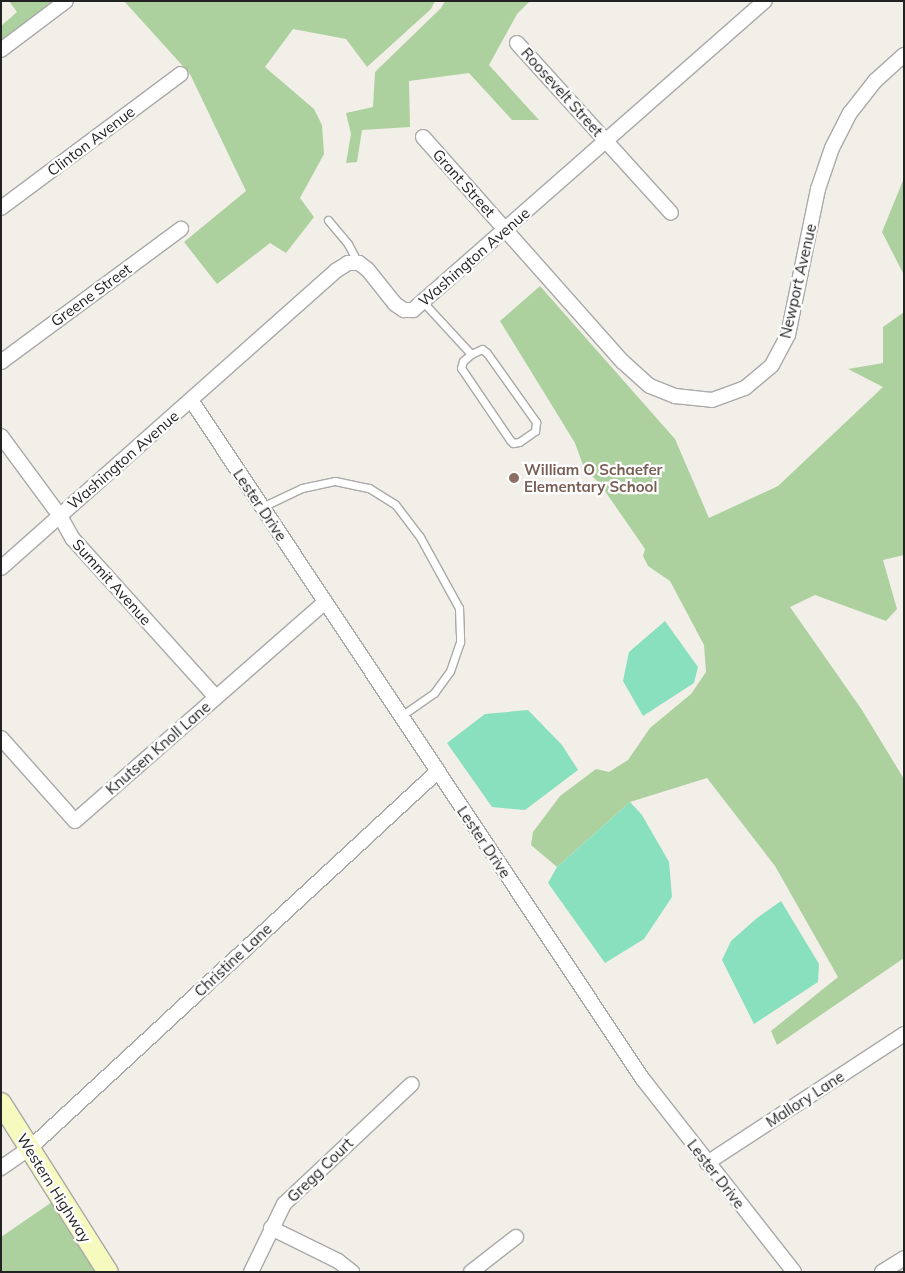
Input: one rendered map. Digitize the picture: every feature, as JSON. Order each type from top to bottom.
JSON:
[{"type":"street","points":[[1,50],[66,1]]},
{"type":"street","name":"Washington Avenue","points":[[1,568],[338,270],[348,263],[359,263],[368,270],[395,304],[404,310],[413,310],[765,1]]},
{"type":"street","name":"Roosevelt Street","points":[[517,43],[672,213]]},
{"type":"street","name":"Newport Avenue","points":[[505,229],[623,362],[650,386],[675,396],[712,400],[745,388],[772,366],[788,335],[818,188],[832,148],[850,113],[875,80],[904,55]]},
{"type":"street","name":"Clinton Avenue","points":[[1,208],[181,74]]},
{"type":"street","name":"Grant Street","points":[[423,137],[505,229]]},
{"type":"street","name":"Greene Street","points":[[1,362],[181,229]]},
{"type":"street","name":"Lester Drive","points":[[191,400],[642,1078],[794,1272]]},
{"type":"street","name":"Summit Avenue","points":[[1,436],[60,516],[73,539],[216,697]]},
{"type":"street","name":"Knutsen Knoll Lane","points":[[1,738],[75,821],[326,602]]},
{"type":"street","name":"Christine Lane","points":[[1,1168],[30,1148],[437,772]]},
{"type":"street","name":"Mallory Lane","points":[[707,1163],[904,1034]]},
{"type":"street","name":"Gregg Court","points":[[251,1272],[284,1204],[412,1084]]},
{"type":"street","name":"Western Highway","points":[[1,1103],[108,1272]]},
{"type":"street","points":[[271,1228],[331,1257],[352,1272]]},
{"type":"street","points":[[471,1272],[516,1238]]},
{"type":"street","points":[[882,1272],[904,1258]]},
{"type":"lane","points":[[328,220],[348,244],[359,263]]},
{"type":"lane","points":[[423,302],[471,354]]},
{"type":"lane","points":[[482,349],[487,353],[536,422],[535,432],[520,442],[514,443],[510,440],[461,368],[463,361],[471,354],[482,349]]},
{"type":"lane","points":[[262,508],[302,488],[335,481],[369,488],[395,504],[420,537],[459,608],[460,642],[450,671],[434,693],[401,717]]},
{"type":"green space","points":[[9,1],[56,1],[1,41],[1,26],[17,12]]},
{"type":"green space","points":[[124,1],[435,1],[431,9],[367,67],[346,39],[293,29],[265,67],[314,109],[322,125],[324,154],[300,198],[314,217],[286,253],[270,243],[217,284],[184,242],[246,191],[190,74]]},
{"type":"green space","points":[[445,1],[530,1],[517,14],[489,65],[539,120],[512,120],[469,73],[409,81],[410,127],[362,130],[357,162],[346,163],[351,134],[346,113],[373,107],[375,72],[441,8]]},
{"type":"green space","points":[[904,178],[904,275],[882,232]]},
{"type":"green space","points":[[540,286],[675,439],[709,518],[778,486],[883,387],[848,369],[883,363],[883,327],[904,312],[904,555],[883,560],[897,609],[886,621],[815,595],[790,607],[862,710],[904,779],[904,958],[777,1045],[771,1031],[838,977],[775,866],[707,778],[630,802],[557,867],[531,845],[533,832],[560,796],[596,769],[609,772],[628,760],[650,728],[691,694],[706,672],[704,645],[670,581],[648,566],[643,556],[645,549],[600,484],[584,468],[575,443],[500,321]]},
{"type":"green space","points":[[665,621],[698,667],[694,683],[643,716],[623,681],[629,652]]},
{"type":"green space","points":[[528,710],[562,745],[578,770],[525,810],[492,807],[447,743],[485,714]]},
{"type":"green space","points":[[630,802],[642,815],[669,862],[672,897],[644,939],[605,963],[548,883],[557,867]]},
{"type":"green space","points":[[781,901],[819,964],[818,982],[754,1024],[722,960],[731,941],[757,918]]},
{"type":"green space","points":[[52,1202],[97,1272],[1,1272],[1,1237]]},
{"type":"place","name":"William O Schaefer Elementary School","points":[[514,478]]}]
